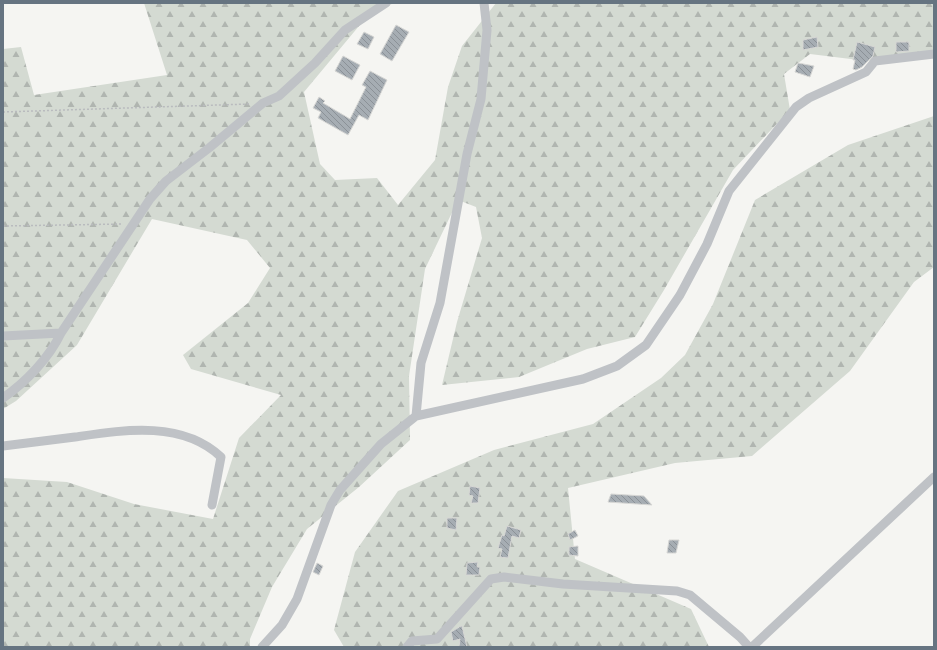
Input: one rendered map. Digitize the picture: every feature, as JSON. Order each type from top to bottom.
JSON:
[{"type":"street","points":[[3,398],[24,382],[56,344],[61,333],[150,198],[166,181],[209,148],[263,103],[279,96],[315,63],[344,30],[386,3]]},
{"type":"street","points":[[416,416],[421,363],[440,303],[466,154],[481,99],[487,30],[484,3]]},
{"type":"street","points":[[262,647],[282,626],[297,598],[330,505],[340,490],[381,444],[416,416],[583,379],[617,366],[640,351],[646,345],[680,295],[707,244],[729,191],[796,107],[809,98],[866,72],[875,61],[934,54]]},
{"type":"street","points":[[3,336],[61,333]]},
{"type":"street","points":[[3,446],[119,431],[167,432],[196,441],[213,449],[221,457],[212,506]]},
{"type":"street","points":[[752,647],[934,477]]},
{"type":"street","points":[[407,647],[412,641],[437,639],[491,579],[504,577],[563,584],[677,591],[690,595],[740,637],[749,647]]},
{"type":"path","points":[[3,112],[263,103]]},
{"type":"path","points":[[3,226],[134,224]]},
{"type":"green space","points":[[144,3],[394,3],[369,14],[304,92],[320,164],[335,180],[377,178],[398,205],[435,160],[448,87],[462,46],[496,3],[934,3],[934,50],[867,61],[810,54],[784,74],[790,110],[733,170],[664,290],[635,337],[587,349],[519,377],[442,385],[457,322],[482,238],[476,207],[458,200],[425,269],[409,376],[410,440],[359,487],[307,529],[272,587],[250,639],[250,647],[3,647],[3,478],[67,482],[134,504],[213,519],[239,438],[281,395],[191,369],[183,355],[248,303],[270,268],[247,240],[152,219],[77,345],[16,401],[3,409],[3,49],[21,47],[34,95],[167,75]]},
{"type":"green space","points":[[934,116],[934,267],[914,282],[850,371],[752,456],[675,463],[568,488],[575,559],[691,609],[709,647],[344,647],[334,630],[355,552],[398,491],[494,450],[593,424],[661,378],[685,355],[713,304],[755,200],[848,145]]},
{"type":"building","points":[[396,25],[409,32],[392,61],[380,54]]},
{"type":"building","points":[[364,32],[374,37],[368,49],[357,44]]},
{"type":"building","points":[[817,37],[818,47],[803,50],[803,40]]},
{"type":"building","points":[[857,42],[875,47],[873,56],[862,67],[856,70],[853,69],[855,60],[853,60]]},
{"type":"building","points":[[896,42],[909,42],[909,51],[896,52]]},
{"type":"building","points":[[343,56],[360,65],[352,80],[335,71]]},
{"type":"building","points":[[798,63],[814,66],[810,77],[795,72]]},
{"type":"building","points":[[370,71],[387,80],[368,120],[359,115],[348,135],[318,118],[321,112],[313,108],[319,97],[325,101],[323,103],[350,119],[366,87],[362,85]]},
{"type":"building","points":[[470,486],[480,488],[478,503],[471,503],[473,496],[469,495]]},
{"type":"building","points":[[611,494],[644,496],[652,505],[608,502]]},
{"type":"building","points":[[447,518],[457,518],[456,530],[447,528]]},
{"type":"building","points":[[507,526],[521,530],[519,538],[512,536],[508,558],[500,557],[502,549],[498,548],[502,535],[504,536]]},
{"type":"building","points":[[575,530],[578,536],[570,540],[568,534]]},
{"type":"building","points":[[669,540],[679,540],[676,553],[667,553]]},
{"type":"building","points":[[578,546],[578,556],[569,555],[569,547]]},
{"type":"building","points":[[478,562],[477,567],[480,567],[479,575],[466,575],[467,563]]},
{"type":"building","points":[[317,563],[323,566],[319,575],[313,572]]},
{"type":"building","points":[[461,626],[467,647],[459,647],[460,639],[453,641],[451,632]]}]
